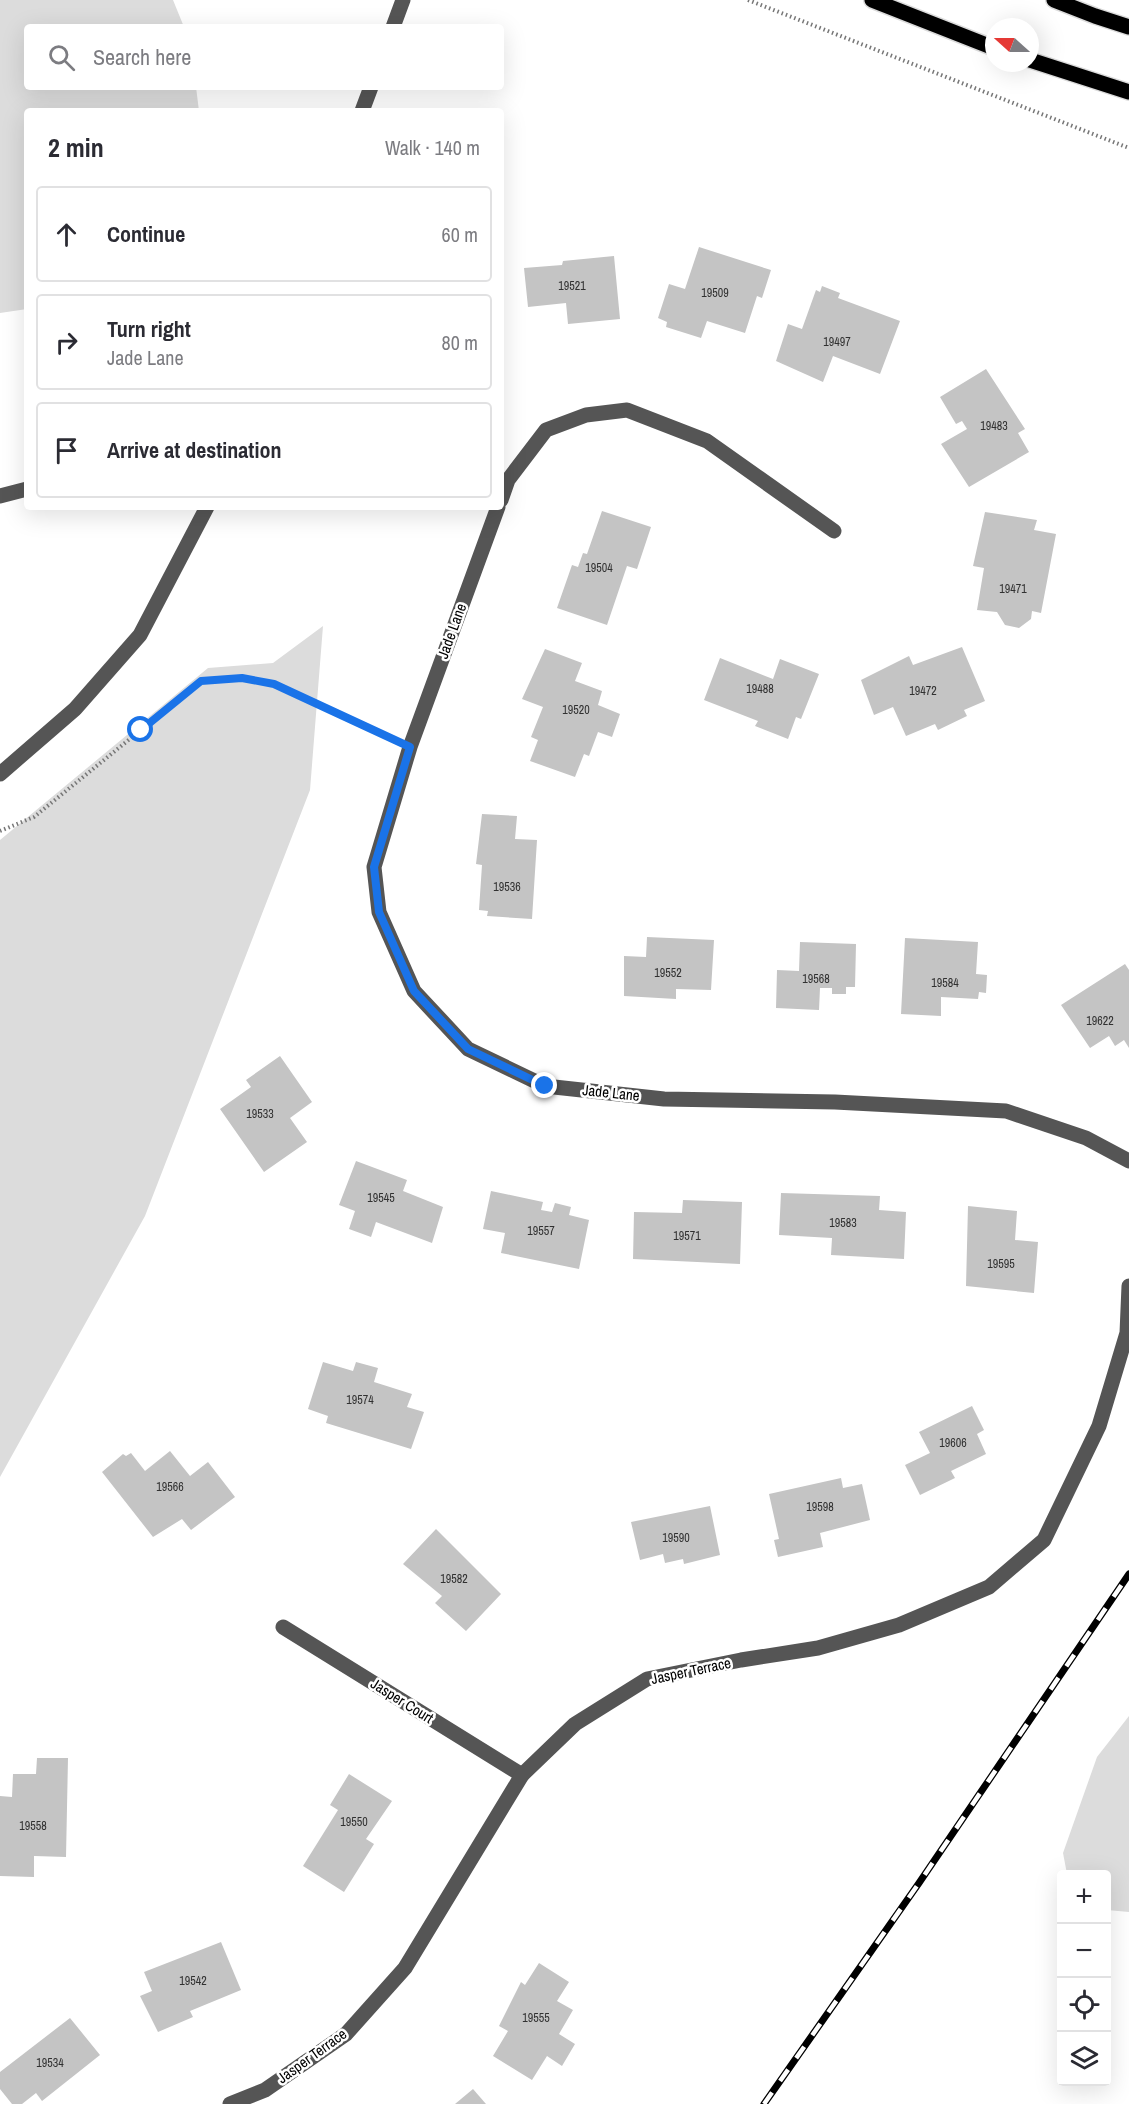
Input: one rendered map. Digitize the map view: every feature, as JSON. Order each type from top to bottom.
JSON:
[{"type":"main road","points":[[872,0],[985,44]]},
{"type":"main road","points":[[1054,0],[1129,27]]},
{"type":"main road","points":[[1039,63],[1129,92]]},
{"type":"street","points":[[394,24],[404,0]]},
{"type":"street","points":[[363,108],[370,90]]},
{"type":"street","points":[[504,491],[508,480],[546,430],[586,415],[627,410],[707,441],[834,531]]},
{"type":"street","points":[[0,496],[24,490]]},
{"type":"street","points":[[0,774],[75,709],[140,635],[205,510]]},
{"type":"street","name":"Jade Lane","points":[[497,510],[410,747],[374,867],[379,912],[414,991],[468,1049],[545,1086],[664,1099],[835,1102],[1006,1111],[1086,1138],[1129,1161]]},
{"type":"street","name":"Jasper Terrace","points":[[230,2104],[265,2090],[345,2034],[405,1968],[522,1775],[575,1724],[647,1679],[741,1660],[818,1648],[899,1624],[989,1587],[1044,1540],[1099,1426],[1127,1333],[1129,1286]]},
{"type":"street","name":"Jasper Court","points":[[283,1627],[522,1775]]},
{"type":"path","points":[[748,0],[1129,148]]},
{"type":"path","points":[[0,831],[34,818],[201,681],[242,678],[274,684],[410,747]]},
{"type":"shaded area","points":[[0,0],[173,0],[183,24],[24,24],[24,90],[196,90],[199,108],[24,108],[24,309],[0,313]]},
{"type":"shaded area","points":[[323,626],[310,790],[145,1216],[0,1477],[0,840],[208,668],[273,663]]},
{"type":"shaded area","points":[[1129,1716],[1129,1912],[1111,1910],[1111,1870],[1066,1870],[1063,1853],[1097,1757]]},
{"type":"building","points":[[699,247],[771,270],[762,298],[757,296],[745,333],[707,321],[701,338],[666,327],[667,322],[658,318],[669,284],[685,289]]},
{"type":"building","points":[[614,256],[620,319],[568,324],[566,303],[528,307],[524,268],[562,265],[563,261]]},
{"type":"building","points":[[822,286],[840,293],[838,298],[900,321],[880,374],[833,356],[823,382],[776,361],[788,324],[802,329],[816,290],[820,292]]},
{"type":"building","points":[[986,369],[1025,429],[1018,433],[1029,452],[969,487],[941,444],[967,429],[962,421],[956,424],[940,397]]},
{"type":"building","points":[[602,511],[651,527],[637,569],[627,566],[607,625],[557,608],[572,565],[578,567],[583,553],[587,554]]},
{"type":"building","points":[[985,512],[1037,520],[1034,530],[1056,534],[1041,613],[1032,611],[1031,619],[1019,628],[1005,625],[997,612],[977,610],[984,568],[973,566]]},
{"type":"building","points":[[962,647],[985,701],[964,710],[967,716],[938,730],[935,724],[906,736],[893,707],[874,715],[861,680],[909,656],[913,665]]},
{"type":"building","points":[[545,649],[582,663],[575,681],[602,691],[598,705],[620,714],[612,737],[598,732],[589,756],[584,754],[575,777],[530,761],[538,740],[531,737],[543,707],[522,699]]},
{"type":"building","points":[[720,658],[773,679],[780,659],[819,674],[801,719],[796,717],[788,739],[755,726],[758,721],[704,700]]},
{"type":"building","points":[[482,814],[517,816],[515,839],[537,840],[532,919],[487,916],[488,911],[479,910],[482,865],[476,864]]},
{"type":"building","points":[[647,937],[714,940],[711,990],[676,989],[676,999],[624,996],[624,956],[646,957]]},
{"type":"building","points":[[905,938],[978,942],[976,974],[987,975],[986,993],[979,992],[978,999],[941,997],[941,1016],[901,1014]]},
{"type":"building","points":[[800,942],[856,944],[855,987],[846,987],[846,994],[832,994],[832,988],[820,988],[819,1010],[776,1008],[777,970],[799,971]]},
{"type":"building","points":[[1125,964],[1129,970],[1129,1048],[1124,1040],[1115,1046],[1109,1036],[1090,1048],[1061,1005]]},
{"type":"building","points":[[280,1056],[312,1102],[290,1118],[307,1142],[264,1172],[220,1109],[251,1087],[246,1080]]},
{"type":"building","points":[[356,1161],[407,1180],[403,1191],[443,1207],[432,1243],[376,1222],[371,1237],[349,1229],[355,1211],[339,1205]]},
{"type":"building","points":[[491,1191],[543,1202],[541,1210],[552,1212],[555,1203],[571,1207],[569,1215],[589,1220],[579,1269],[501,1253],[505,1233],[483,1229]]},
{"type":"building","points":[[781,1193],[880,1196],[879,1210],[906,1212],[904,1259],[831,1255],[832,1238],[779,1235]]},
{"type":"building","points":[[683,1200],[742,1202],[740,1264],[633,1259],[634,1212],[682,1213]]},
{"type":"building","points":[[968,1206],[1017,1211],[1015,1240],[1038,1242],[1034,1293],[966,1286]]},
{"type":"building","points":[[323,1362],[353,1371],[356,1362],[378,1368],[374,1382],[412,1394],[407,1407],[424,1412],[411,1449],[326,1423],[328,1416],[308,1409]]},
{"type":"building","points":[[972,1406],[984,1430],[977,1434],[986,1454],[951,1471],[955,1478],[920,1495],[905,1465],[930,1453],[919,1432]]},
{"type":"building","points":[[170,1451],[190,1476],[208,1462],[235,1497],[191,1530],[182,1519],[153,1537],[102,1472],[123,1454],[126,1456],[131,1453],[145,1471]]},
{"type":"building","points":[[841,1478],[843,1488],[862,1484],[870,1520],[820,1533],[823,1547],[778,1557],[774,1540],[779,1539],[769,1494]]},
{"type":"building","points":[[710,1506],[720,1555],[684,1564],[683,1559],[665,1563],[663,1554],[640,1560],[631,1522]]},
{"type":"building","points":[[436,1529],[501,1594],[466,1631],[435,1603],[442,1596],[403,1564]]},
{"type":"building","points":[[37,1758],[68,1758],[66,1857],[34,1856],[34,1877],[0,1876],[0,1796],[12,1797],[13,1774],[36,1774]]},
{"type":"building","points":[[349,1774],[392,1801],[366,1839],[374,1844],[344,1892],[303,1866],[338,1810],[330,1805]]},
{"type":"building","points":[[221,1942],[241,1990],[190,2011],[193,2017],[158,2032],[140,1996],[152,1991],[144,1972]]},
{"type":"building","points":[[539,1963],[569,1982],[557,2001],[573,2010],[559,2034],[575,2044],[562,2066],[547,2056],[532,2080],[493,2056],[508,2031],[499,2026],[521,1982],[525,1985]]},
{"type":"building","points":[[70,2018],[100,2055],[42,2101],[36,2093],[22,2104],[12,2104],[0,2089],[0,2072]]},
{"type":"building","points":[[473,2089],[486,2104],[455,2104]]},
{"type":"railway","points":[[764,2104],[919,1883],[1129,1574]]},
{"type":"route","points":[[141,730],[201,681],[242,678],[274,684],[410,747],[374,867],[379,912],[414,991],[468,1049],[545,1086]]}]
